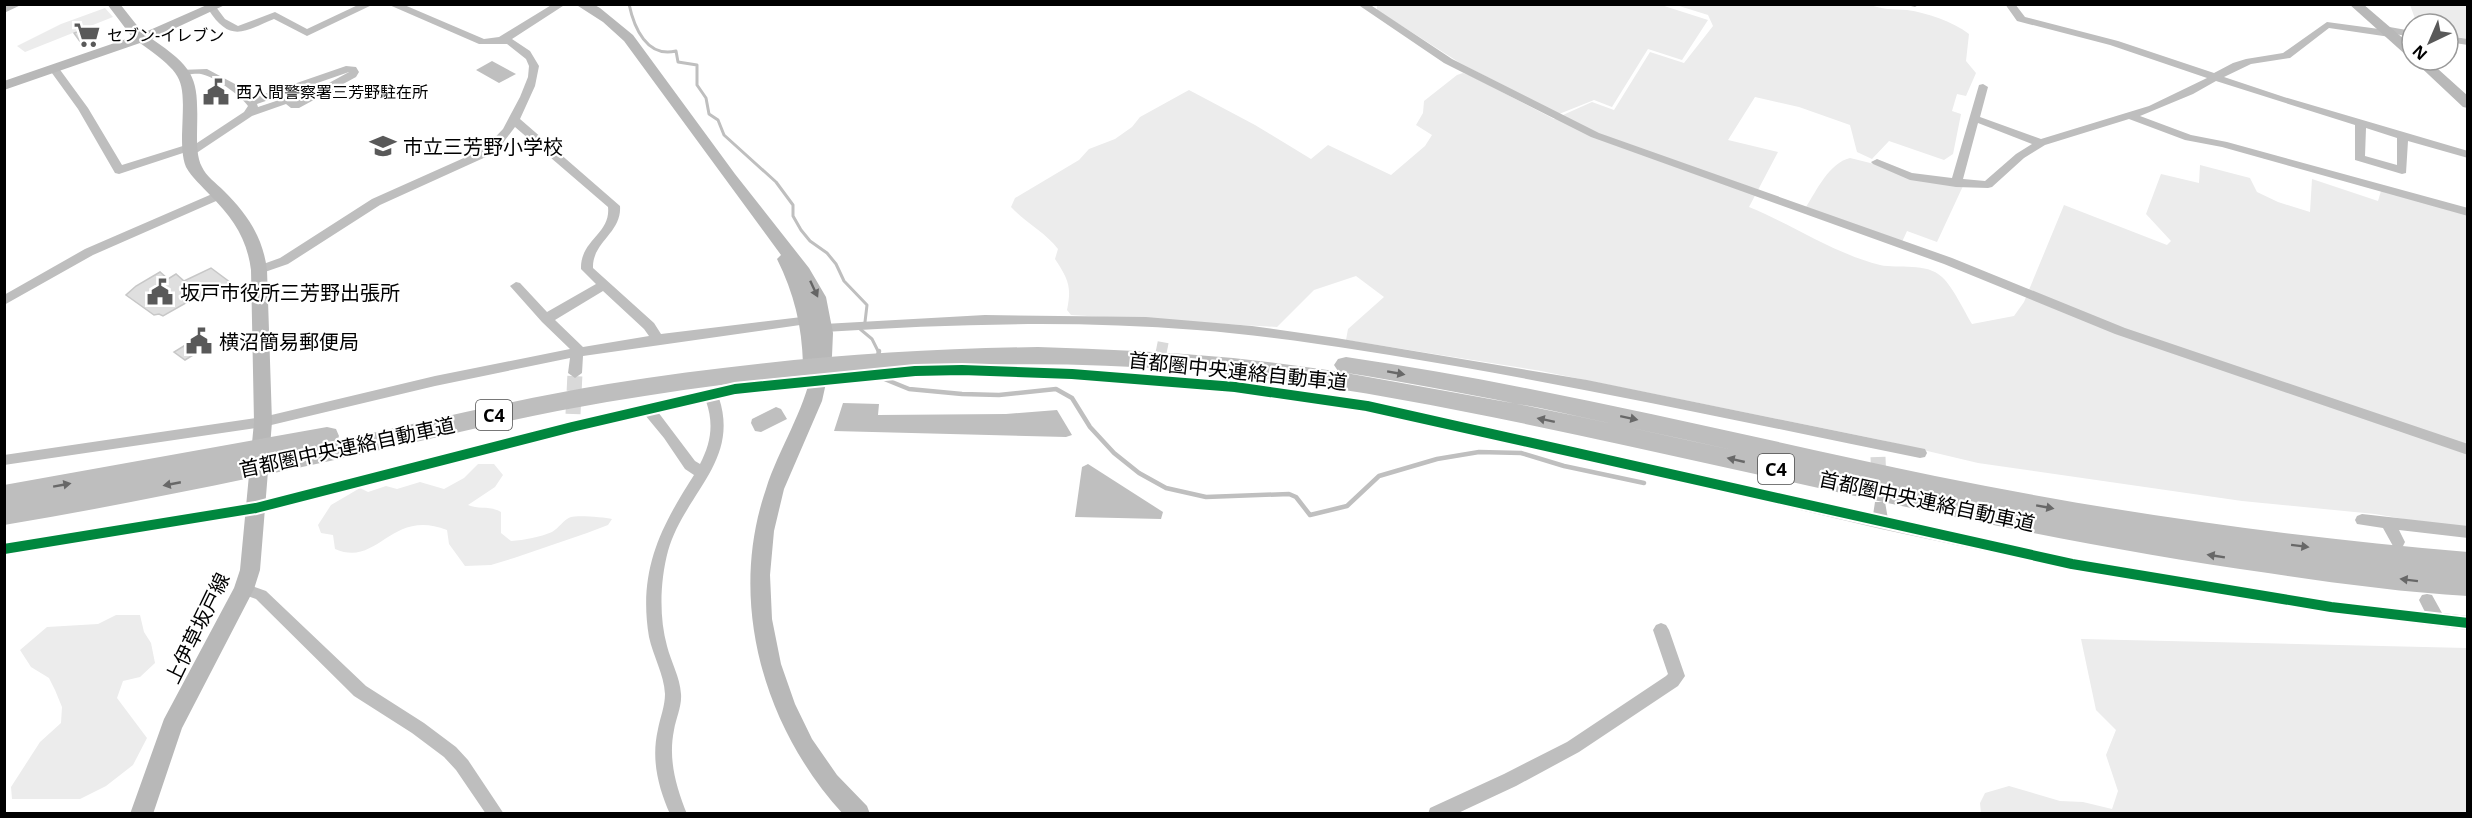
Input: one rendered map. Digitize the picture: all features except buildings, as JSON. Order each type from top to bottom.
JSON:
[{"type":"highway","name":"首都圏中央連絡自動車道","points":[[1086,349],[1367,385],[1634,438],[1989,515],[2117,539],[2224,557],[2468,585]]},
{"type":"highway","name":"首都圏中央連絡自動車道","points":[[4,515],[283,453],[605,393],[816,365],[1086,349],[1272,355],[1371,369],[1516,395],[1899,478],[2110,519],[2211,535],[2468,563]]},
{"type":"highway","name":"首都圏中央連絡自動車道","points":[[4,495],[231,464]]},
{"type":"street","points":[[4,10],[18,4]]},
{"type":"street","points":[[113,4],[142,38],[174,61],[183,72],[203,71],[244,93],[252,102],[252,109],[248,114]]},
{"type":"street","points":[[4,86],[142,38],[217,7],[221,21],[238,30],[275,15],[307,33],[369,4]]},
{"type":"street","points":[[260,270],[293,255],[376,202],[489,151],[499,142],[513,119],[535,68],[524,50],[511,41],[478,41],[392,4]]},
{"type":"street","points":[[502,40],[561,4]]},
{"type":"street","points":[[581,4],[606,17],[630,38],[754,209],[811,283],[818,298],[817,379],[772,496],[762,536],[760,586],[763,625],[782,697],[798,734],[819,768],[844,800],[859,813]]},
{"type":"street","points":[[1362,4],[1448,60],[1595,135],[1948,261],[2120,332],[2468,450]]},
{"type":"street","points":[[1908,4],[1916,4]]},
{"type":"street","points":[[2010,4],[2021,20],[2114,44],[2468,155]]},
{"type":"street","points":[[2355,4],[2400,43]]},
{"type":"street","points":[[1877,162],[1910,176],[1956,183],[1988,184],[2020,156],[2041,143],[2153,108],[2250,61],[2286,56],[2327,25],[2400,33]]},
{"type":"street","points":[[54,69],[83,108],[119,170],[191,149],[248,114],[288,100],[295,106],[354,72],[352,69],[345,69],[252,102]]},
{"type":"street","name":"上伊草坂戸線","points":[[141,813],[172,726],[244,589],[250,570],[263,422],[258,253],[253,237],[244,222],[197,171],[191,149],[190,93],[183,72]]},
{"type":"street","points":[[2433,72],[2468,104]]},
{"type":"street","points":[[1956,183],[1983,87]]},
{"type":"street","points":[[2128,115],[2189,138],[2223,144],[2468,212]]},
{"type":"street","points":[[1974,118],[2041,143]]},
{"type":"street","points":[[513,119],[614,206],[616,213],[612,226],[596,241],[586,256],[587,269],[649,326],[658,339]]},
{"type":"street","points":[[2361,123],[2359,158],[2402,170],[2403,136]]},
{"type":"street","points":[[4,301],[89,252],[219,195]]},
{"type":"street","points":[[546,319],[603,285]]},
{"type":"street","points":[[516,286],[546,319],[571,340],[578,352],[574,373]]},
{"type":"street","points":[[4,460],[263,422],[435,381],[578,352],[658,339],[817,324],[1012,319],[1165,331],[1252,331],[1576,383],[1878,451],[1920,453]]},
{"type":"street","points":[[4,549],[256,508],[572,420],[647,408],[710,378],[817,379],[962,370],[1157,375],[1367,406],[1464,426],[1881,523],[2168,581],[2331,607],[2468,623]]},
{"type":"street","points":[[679,813],[667,788],[663,761],[665,732],[671,712],[673,692],[658,644],[655,597],[660,551],[671,522],[701,472],[711,460],[720,429],[718,408],[710,378]]},
{"type":"street","points":[[647,408],[669,434],[690,465],[701,472]]},
{"type":"street","points":[[1880,506],[1881,523]]},
{"type":"street","points":[[2362,520],[2468,532]]},
{"type":"street","points":[[2388,524],[2398,542]]},
{"type":"street","points":[[244,589],[261,595],[360,691],[418,728],[450,752],[496,813]]},
{"type":"street","points":[[2427,600],[2438,620]]},
{"type":"street","points":[[1436,813],[1510,780],[1574,747],[1672,681],[1677,676],[1661,630]]},
{"type":"shaded area","points":[[1658,4],[1708,20],[1682,60],[1648,49],[1612,107],[1594,100],[1559,114],[1460,63],[1377,10],[1377,5]]},
{"type":"shaded area","points":[[1869,4],[1931,15],[1969,34],[1966,61],[1976,73],[1966,96],[1957,94],[1952,111],[1961,114],[1953,154],[1944,160],[1889,141],[1872,159],[1857,152],[1850,125],[1799,107],[1755,97],[1728,140],[1778,152],[1749,207],[1863,260],[1880,265],[1928,269],[1936,272],[1950,287],[1972,324],[2014,316],[2024,302],[2064,205],[2167,245],[2171,241],[2146,214],[2161,174],[2199,183],[2200,165],[2250,178],[2257,192],[2278,202],[2310,212],[2312,179],[2378,201],[2381,191],[2467,214],[2467,530],[2375,514],[2242,501],[1978,463],[1881,440],[1541,371],[1346,340],[1348,329],[1384,297],[1356,276],[1314,290],[1277,327],[1071,315],[1067,310],[1068,283],[1055,259],[1058,249],[1011,207],[1015,198],[1079,160],[1089,149],[1115,139],[1132,127],[1140,117],[1189,90],[1255,125],[1311,159],[1328,145],[1391,175],[1425,146],[1432,135],[1416,125],[1423,113],[1424,101],[1457,75],[1463,73],[1471,76],[1554,119],[1592,102],[1614,110],[1650,52],[1684,63],[1713,26],[1708,15],[1676,5]]},
{"type":"shaded area","points":[[2410,5],[2467,5],[2467,39],[2460,38],[2460,12],[2413,12]]},
{"type":"shaded area","points":[[105,8],[113,17],[25,52],[17,46],[61,24]]},
{"type":"shaded area","points":[[492,61],[516,74],[499,83],[476,70]]},
{"type":"shaded area","points":[[1850,158],[1963,186],[1937,242],[1907,231],[1902,242],[1806,207],[1830,171]]},
{"type":"shaded area","points":[[843,403],[879,404],[878,415],[1006,414],[1057,410],[1072,435],[1066,437],[834,431]]},
{"type":"shaded area","points":[[776,407],[781,409],[787,419],[761,432],[755,431],[751,423],[752,419]]},
{"type":"shaded area","points":[[478,464],[494,464],[503,475],[495,487],[468,505],[501,512],[501,533],[511,541],[552,532],[571,517],[591,516],[612,519],[608,525],[587,533],[491,565],[465,566],[449,544],[447,530],[428,525],[412,526],[398,531],[375,546],[350,553],[335,549],[333,535],[321,533],[318,525],[331,505],[360,488],[368,492],[386,486],[397,489],[420,482],[444,489],[464,478]]},
{"type":"shaded area","points":[[1088,464],[1163,512],[1161,519],[1075,517],[1082,467]]},
{"type":"shaded area","points":[[116,615],[140,615],[144,632],[151,643],[155,663],[140,677],[123,681],[117,698],[147,738],[133,765],[106,786],[80,799],[12,799],[11,787],[40,742],[61,723],[62,707],[49,678],[31,667],[20,650],[47,627],[98,624]]},
{"type":"shaded area","points":[[2081,639],[2467,648],[2467,813],[1981,813],[1980,803],[1985,793],[2009,786],[2060,801],[2083,802],[2112,809],[2118,791],[2106,755],[2116,730],[2096,710]]},
{"type":"waterway","points":[[629,4],[638,31],[650,46],[666,52],[676,51],[678,62],[697,65],[697,85],[706,98],[709,114],[718,120],[724,135],[776,182],[793,205],[793,216],[801,230],[810,241],[827,253],[836,264],[844,281],[867,305],[865,322],[860,329],[872,339],[879,352]]},
{"type":"waterway","points":[[882,378],[909,389],[962,394],[999,395],[1056,389],[1072,398],[1090,427],[1114,453],[1139,473],[1166,488],[1206,497],[1289,494],[1296,497],[1310,515],[1347,506],[1379,476],[1437,459],[1479,452],[1521,453],[1564,466],[1644,483]]},
{"type":"tunnel","points":[[1161,353],[1164,338]]},
{"type":"tunnel","points":[[1158,371],[1162,351]]},
{"type":"tunnel","points":[[573,414],[575,373]]},
{"type":"tunnel","points":[[1878,457],[1879,483]]},
{"type":"cycle path","points":[[4,549],[256,508],[572,427],[735,389],[915,371],[962,370],[1072,374],[1235,387],[1367,406],[2072,564],[2331,607],[2468,623]]},
{"type":"place","name":"セブン-イレブン","points":[[87,35]]},
{"type":"place","name":"西入間警察署三芳野駐在所","points":[[216,92]]},
{"type":"place","name":"市立三芳野小学校","points":[[383,146]]},
{"type":"place","name":"坂戸市役所三芳野出張所","points":[[160,292]]},
{"type":"place","name":"横沼簡易郵便局","points":[[199,341]]}]
